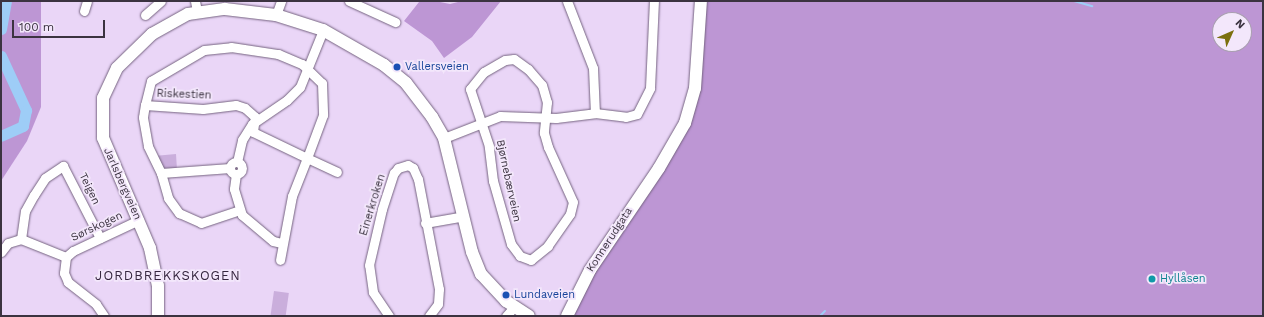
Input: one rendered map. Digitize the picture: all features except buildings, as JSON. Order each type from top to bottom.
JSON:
[{"type":"main road","name":"Konnerudgata","points":[[567,316],[590,270],[659,168],[691,106],[701,1]]},
{"type":"main road","points":[[196,6],[276,14],[323,30],[384,64],[401,78],[424,104],[444,138],[472,252],[481,274],[510,311],[529,316]]},
{"type":"main road","name":"Jarlsbergveien","points":[[158,316],[154,265],[139,220],[102,138],[103,98],[114,72],[135,49],[163,27],[196,6]]},
{"type":"street","points":[[84,11],[87,1]]},
{"type":"street","points":[[145,15],[161,1]]},
{"type":"street","points":[[276,14],[281,1]]},
{"type":"street","points":[[349,1],[395,22]]},
{"type":"street","points":[[567,1],[593,68],[594,113]]},
{"type":"street","points":[[444,138],[500,116],[545,117],[594,113],[633,117],[642,106],[652,71],[654,1]]},
{"type":"street","points":[[282,243],[273,241],[256,229],[240,210],[234,189],[235,168],[242,140],[252,124],[295,93],[308,68],[323,30]]},
{"type":"street","points":[[145,105],[151,81],[189,56],[211,48],[266,51],[308,68],[322,83],[324,96],[319,130],[306,158],[292,196],[280,260]]},
{"type":"street","points":[[480,123],[471,100],[472,84],[484,72],[510,59],[523,64],[542,85],[546,102],[545,117]]},
{"type":"street","name":"Riskestien","points":[[240,210],[201,222],[179,213],[168,198],[161,174],[148,146],[143,117],[145,105],[203,109],[236,105],[253,114],[252,124],[254,132],[260,136],[338,172]]},
{"type":"street","name":"Bjørnebærveien","points":[[480,123],[489,146],[492,176],[511,244],[520,256],[531,260],[548,246],[573,209],[570,193],[548,147],[545,117]]},
{"type":"street","name":"Teigen","points":[[21,239],[21,224],[34,195],[45,178],[63,166],[100,238]]},
{"type":"street","name":"Einerkroken","points":[[389,316],[373,292],[369,265],[382,209],[394,173],[403,166],[408,166],[415,172],[439,289],[438,304],[429,316]]},
{"type":"street","points":[[161,174],[235,168]]},
{"type":"street","points":[[425,223],[463,216]]},
{"type":"street","name":"Sørskogen","points":[[66,257],[100,238],[139,220]]},
{"type":"street","points":[[1,252],[8,243],[21,239]]},
{"type":"street","name":"Sørskogen","points":[[21,239],[66,257]]},
{"type":"street","name":"Sørskogen","points":[[66,257],[64,273],[68,282],[96,304],[104,316]]},
{"type":"shaded area","points":[[1,1],[41,1],[41,107],[27,141],[1,181]]},
{"type":"shaded area","points":[[435,1],[450,4],[462,1],[501,1],[472,37],[444,58],[432,41],[404,21],[419,2]]},
{"type":"shaded area","points":[[701,1],[1263,1],[1263,316],[567,316],[688,125]]},
{"type":"shaded area","points":[[176,154],[177,170],[161,169],[154,156]]},
{"type":"shaded area","points":[[274,291],[289,293],[286,316],[271,316]]},
{"type":"waterway","points":[[1,29],[6,1]]},
{"type":"waterway","points":[[1074,1],[1092,6]]},
{"type":"waterway","points":[[1,56],[26,110],[23,126],[1,136]]},
{"type":"waterway","points":[[820,316],[825,311]]},
{"type":"place","name":"Vallersveien","points":[[397,67]]},
{"type":"place","name":"Hyllåsen","points":[[1152,279]]},
{"type":"place","name":"Lundaveien","points":[[506,295]]},
{"type":"district","name":"JORDBREKKSKOGEN","points":[[168,276]]}]
